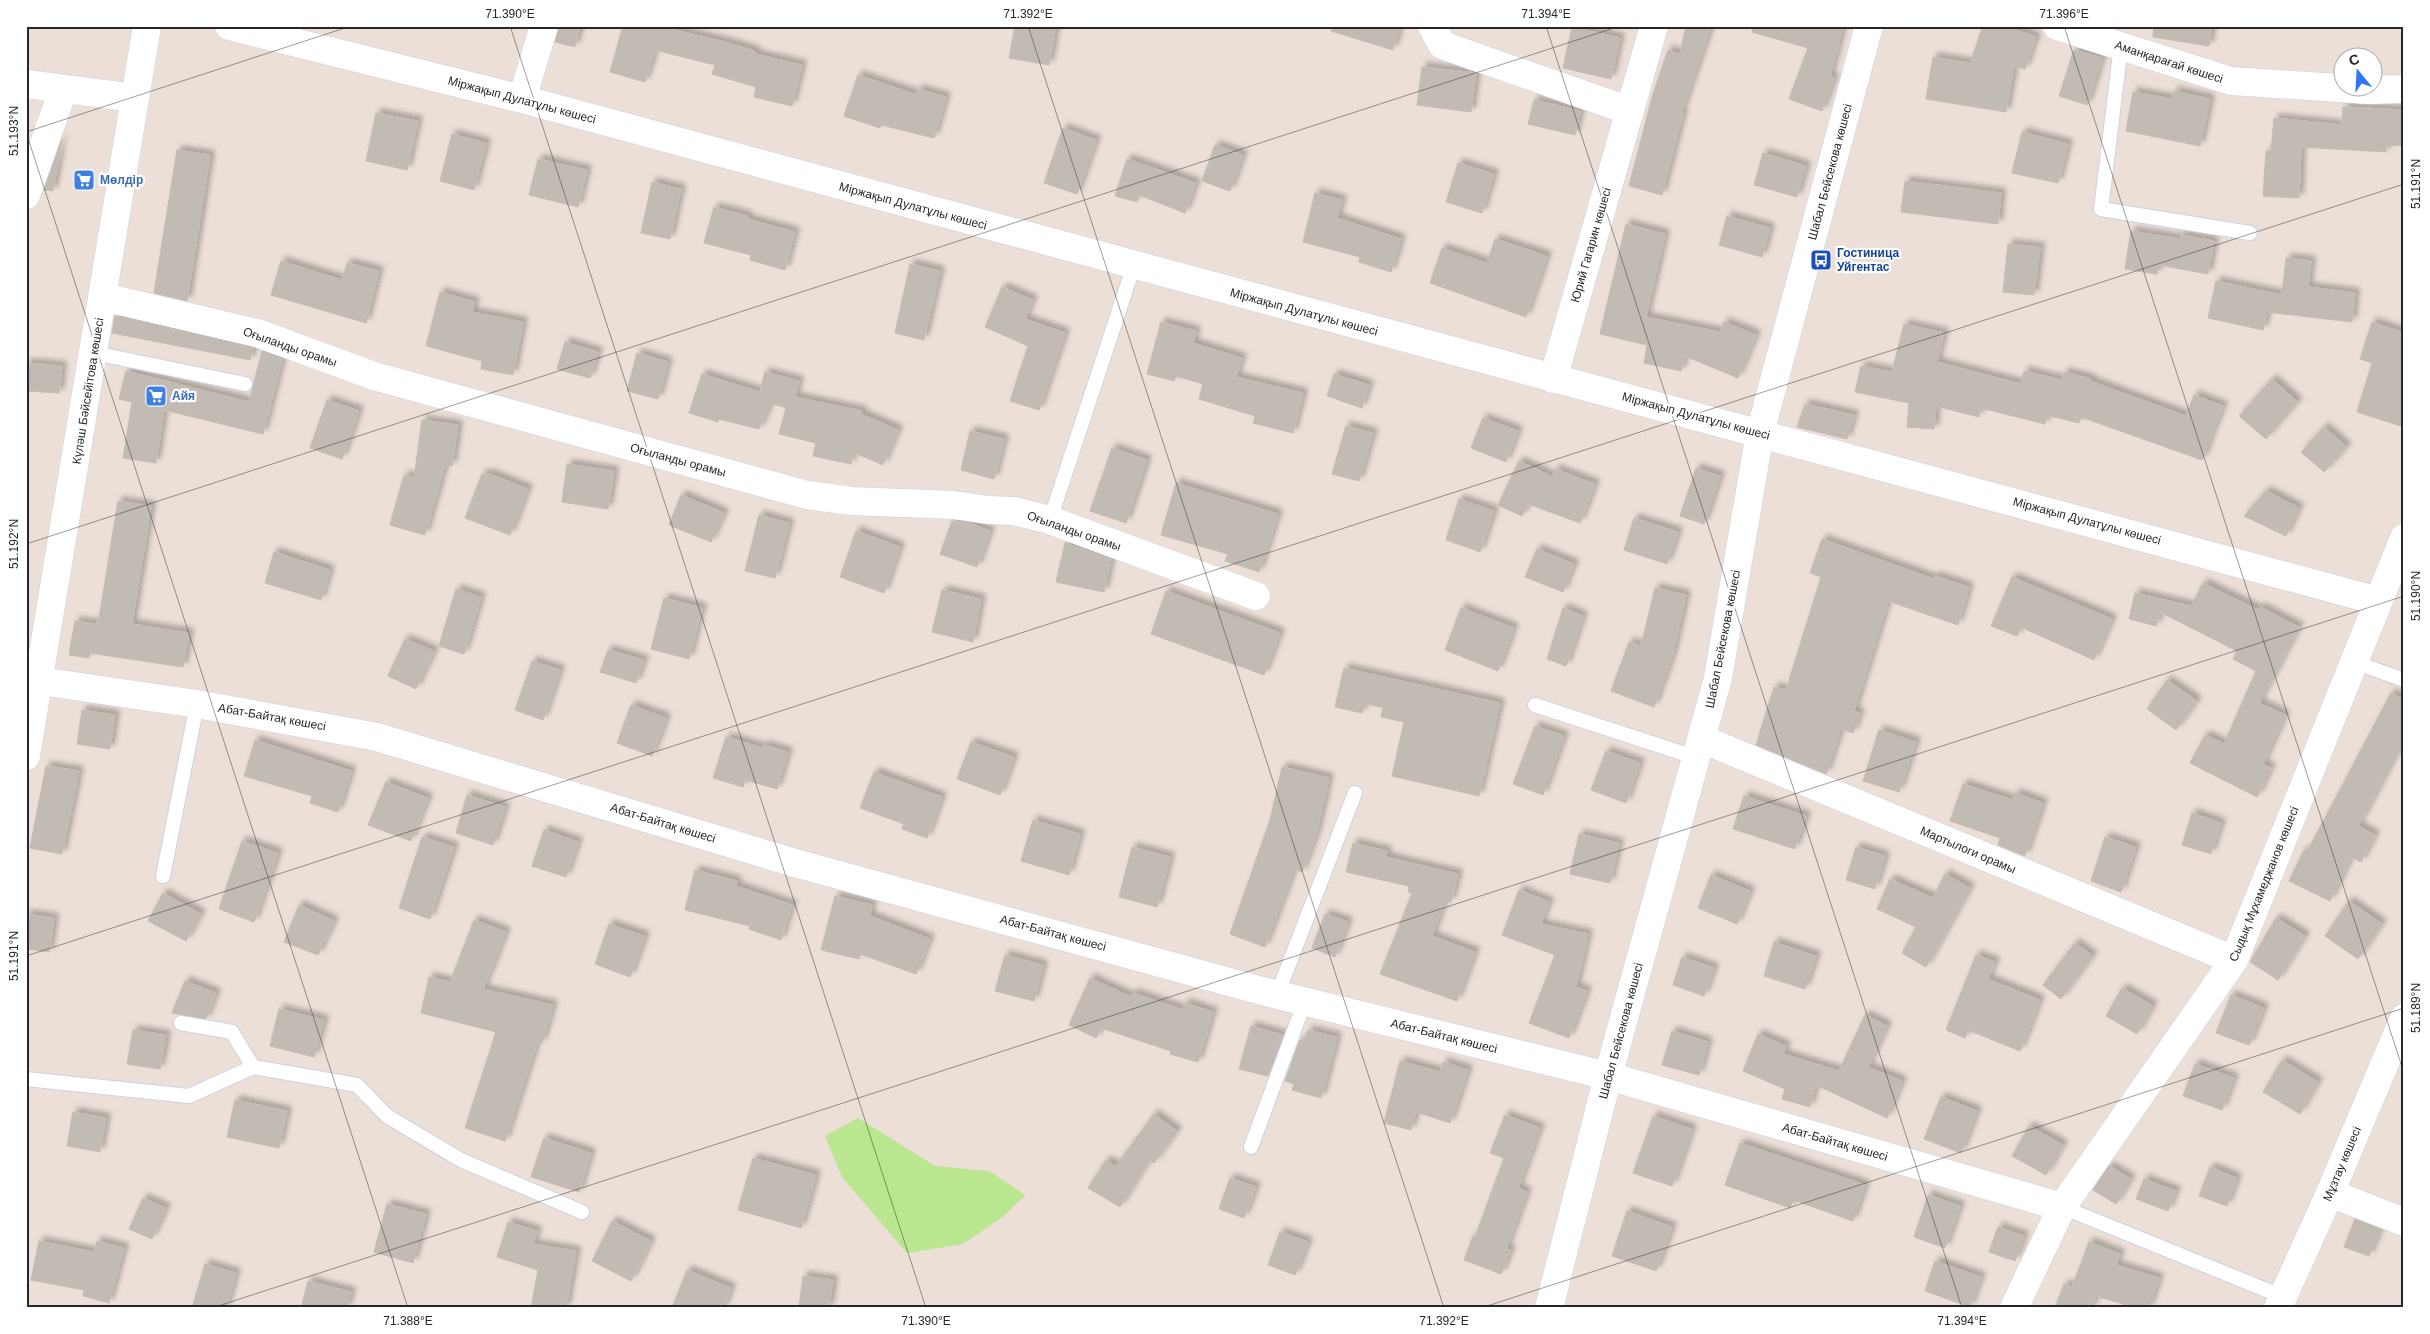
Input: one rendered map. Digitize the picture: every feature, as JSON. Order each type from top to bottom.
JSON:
[{"type":"street","name":"Күләш Бәйсейітова көшесі","points":[[26,756],[104,297],[147,26]]},
{"type":"street","name":"Міржақып Дулатұлы көшесі","points":[[229,26],[522,100],[2378,601]]},
{"type":"street","points":[[522,100],[544,26]]},
{"type":"street","points":[[1432,26],[1442,45],[1630,111]]},
{"type":"street","name":"Юрий Гагарин көшесі","points":[[1553,379],[1654,26]]},
{"type":"street","name":"Шабал Бейсекова көшесі","points":[[1549,1308],[1608,1076],[1718,678],[1760,433],[1869,26]]},
{"type":"street","name":"Аманқарағай көшесі","points":[[2057,26],[2231,81],[2369,90],[2404,89]]},
{"type":"street","points":[[26,84],[135,98]]},
{"type":"street","points":[[26,195],[63,90]]},
{"type":"street","name":"Оғыланды орамы","points":[[104,297],[257,333],[374,376],[807,495],[852,501],[954,505],[988,510],[1014,511],[1050,520],[1256,596]]},
{"type":"street","name":"Сыдық Мұхамеджанов көшесі","points":[[2014,1308],[2062,1207],[2234,960],[2404,538]]},
{"type":"street","name":"Абат-Байтақ көшесі","points":[[40,681],[197,704],[377,736],[795,863],[1277,995],[1608,1076],[2062,1207]]},
{"type":"street","name":"Мартылоги орамы","points":[[1699,748],[2234,960]]},
{"type":"street","name":"Мұзтау көшесі","points":[[2279,1302],[2330,1193],[2404,1018]]},
{"type":"street","points":[[2330,1193],[2404,1222]]},
{"type":"lane","points":[[2121,46],[2101,209],[2250,233]]},
{"type":"lane","points":[[1050,520],[1134,265]]},
{"type":"lane","points":[[94,353],[245,384]]},
{"type":"lane","points":[[2354,662],[2404,680]]},
{"type":"lane","points":[[163,876],[197,704]]},
{"type":"lane","points":[[1535,705],[1699,748]]},
{"type":"lane","points":[[1277,995],[1355,793]]},
{"type":"lane","points":[[1251,1147],[1305,1001]]},
{"type":"lane","points":[[181,1023],[232,1032],[253,1068]]},
{"type":"lane","points":[[26,1078],[189,1096],[253,1068],[357,1085],[387,1116],[461,1160],[582,1212]]},
{"type":"lane","points":[[2062,1207],[2279,1302]]},
{"type":"green space","points":[[858,1118],[935,1166],[989,1171],[1025,1195],[1004,1216],[963,1244],[907,1253],[842,1177],[825,1136]]},
{"type":"building","points":[[559,26],[580,26],[575,47],[555,42]]},
{"type":"building","points":[[623,26],[658,26],[725,42],[755,51],[755,54],[802,65],[792,106],[754,97],[756,87],[712,74],[715,65],[655,50],[645,82],[610,72]]},
{"type":"building","points":[[1015,26],[1056,26],[1049,65],[1009,58]]},
{"type":"building","points":[[1332,26],[1400,26],[1393,50],[1331,31]]},
{"type":"building","points":[[1686,26],[1711,26],[1681,113],[1683,113],[1662,195],[1629,186],[1653,94],[1668,50],[1680,54]]},
{"type":"building","points":[[1753,26],[1843,26],[1830,76],[1834,78],[1822,111],[1789,99],[1808,48],[1752,32]]},
{"type":"building","points":[[1983,26],[2004,26],[2036,37],[2025,69],[2014,66],[2006,112],[1926,99],[1933,57],[1970,63]]},
{"type":"building","points":[[2154,26],[2212,26],[2209,46],[2153,37]]},
{"type":"building","points":[[1572,27],[1620,38],[1611,79],[1563,68]]},
{"type":"building","points":[[2074,50],[2102,58],[2087,105],[2059,96]]},
{"type":"building","points":[[1422,67],[1476,73],[1471,112],[1417,105]]},
{"type":"building","points":[[858,75],[917,95],[918,89],[946,97],[934,138],[881,125],[880,128],[844,116]]},
{"type":"building","points":[[2174,91],[2210,99],[2200,146],[2126,131],[2133,92],[2172,99]]},
{"type":"building","points":[[1534,100],[1580,111],[1575,135],[1528,124]]},
{"type":"building","points":[[2343,107],[2404,110],[2404,146],[2386,145],[2386,152],[2301,147],[2299,198],[2263,196],[2266,151],[2271,151],[2274,118],[2342,125]]},
{"type":"building","points":[[376,113],[418,121],[407,170],[366,161]]},
{"type":"building","points":[[1063,128],[1096,140],[1077,194],[1044,183]]},
{"type":"building","points":[[2022,132],[2068,144],[2058,183],[2012,173]]},
{"type":"building","points":[[452,134],[486,143],[474,190],[440,181]]},
{"type":"building","points":[[62,139],[53,191],[44,190]]},
{"type":"building","points":[[1215,145],[1243,155],[1230,191],[1202,181]]},
{"type":"building","points":[[177,150],[210,155],[187,301],[154,293]]},
{"type":"building","points":[[1763,153],[1806,166],[1797,197],[1754,185]]},
{"type":"building","points":[[538,159],[587,170],[578,207],[529,195]]},
{"type":"building","points":[[1127,159],[1196,183],[1185,213],[1139,195],[1137,202],[1115,196]]},
{"type":"building","points":[[1458,163],[1494,174],[1482,213],[1446,202]]},
{"type":"building","points":[[1905,181],[2001,193],[1998,224],[1901,212]]},
{"type":"building","points":[[652,182],[681,189],[670,239],[641,233]]},
{"type":"building","points":[[1315,193],[1342,200],[1337,218],[1401,239],[1391,272],[1359,262],[1360,257],[1303,242]]},
{"type":"building","points":[[714,207],[748,216],[747,219],[795,232],[785,270],[750,260],[751,255],[704,243]]},
{"type":"building","points":[[1727,216],[1770,228],[1762,257],[1719,245]]},
{"type":"building","points":[[1626,224],[1665,234],[1646,317],[1720,332],[1724,322],[1756,335],[1738,378],[1685,356],[1681,371],[1644,363],[1647,345],[1600,334]]},
{"type":"building","points":[[2131,231],[2180,239],[2181,235],[2214,241],[2208,274],[2159,265],[2157,274],[2125,269]]},
{"type":"building","points":[[1495,239],[1547,256],[1526,317],[1430,283],[1442,248],[1487,263]]},
{"type":"building","points":[[2008,244],[2040,247],[2034,295],[2003,292]]},
{"type":"building","points":[[2286,258],[2311,261],[2308,287],[2355,293],[2352,322],[2267,312],[2263,330],[2208,318],[2216,281],[2282,295]]},
{"type":"building","points":[[281,261],[342,280],[347,263],[379,271],[366,323],[271,295]]},
{"type":"building","points":[[910,264],[940,271],[924,340],[895,333]]},
{"type":"building","points":[[1002,287],[1033,300],[1025,319],[1065,333],[1039,410],[1010,401],[1028,346],[985,327]]},
{"type":"building","points":[[440,292],[475,302],[472,312],[523,322],[513,375],[481,369],[482,361],[426,346]]},
{"type":"building","points":[[115,316],[253,348],[250,360],[112,333]]},
{"type":"building","points":[[1161,322],[1196,331],[1193,343],[1242,358],[1236,377],[1303,393],[1293,433],[1253,423],[1255,416],[1199,399],[1203,384],[1176,376],[1174,381],[1147,374]]},
{"type":"building","points":[[2372,322],[2404,333],[2404,427],[2357,412],[2372,363],[2360,359]]},
{"type":"building","points":[[1904,324],[1944,333],[1937,362],[2021,384],[2024,371],[2062,380],[2064,372],[2091,379],[2090,381],[2186,416],[2194,395],[2223,406],[2202,460],[2081,417],[2079,423],[2047,415],[2045,424],[1981,408],[1979,417],[1936,406],[1934,429],[1907,427],[1909,403],[1855,392],[1861,366],[1892,372]]},
{"type":"building","points":[[565,342],[598,352],[590,378],[557,369]]},
{"type":"building","points":[[262,351],[282,359],[263,434],[164,410],[156,463],[123,458],[132,402],[119,399],[126,371],[249,402]]},
{"type":"building","points":[[637,353],[668,362],[658,399],[627,391]]},
{"type":"building","points":[[26,363],[62,366],[59,393],[26,391]]},
{"type":"building","points":[[765,372],[799,381],[795,397],[862,411],[861,414],[898,430],[883,465],[853,452],[851,464],[813,456],[816,443],[779,434],[786,408],[771,403],[759,429],[719,419],[718,422],[689,413],[702,374],[760,392]]},
{"type":"building","points":[[1334,374],[1369,385],[1362,408],[1327,396]]},
{"type":"building","points":[[2272,379],[2298,402],[2266,439],[2239,416]]},
{"type":"building","points":[[327,400],[359,411],[342,459],[310,448]]},
{"type":"building","points":[[1805,404],[1854,415],[1847,439],[1797,427]]},
{"type":"building","points":[[1483,418],[1518,431],[1506,462],[1471,448]]},
{"type":"building","points":[[422,420],[458,425],[452,466],[445,465],[425,535],[390,525],[404,475],[414,478]]},
{"type":"building","points":[[1346,426],[1373,433],[1359,481],[1332,474]]},
{"type":"building","points":[[2324,427],[2347,447],[2324,472],[2301,452]]},
{"type":"building","points":[[970,431],[1004,439],[994,479],[961,470]]},
{"type":"building","points":[[1112,448],[1147,460],[1126,523],[1090,511]]},
{"type":"building","points":[[1519,461],[1553,477],[1555,469],[1595,484],[1580,523],[1528,504],[1522,516],[1498,505]]},
{"type":"building","points":[[567,464],[614,471],[608,509],[562,502]]},
{"type":"building","points":[[1696,468],[1720,476],[1704,524],[1680,516]]},
{"type":"building","points":[[482,474],[490,474],[528,489],[510,535],[465,518]]},
{"type":"building","points":[[1176,483],[1278,514],[1259,572],[1225,561],[1228,554],[1161,535]]},
{"type":"building","points":[[2266,491],[2299,508],[2286,536],[2244,516]]},
{"type":"building","points":[[681,495],[724,513],[711,542],[669,525]]},
{"type":"building","points":[[1459,499],[1494,511],[1480,552],[1446,540]]},
{"type":"building","points":[[118,501],[151,506],[132,624],[189,633],[183,667],[90,653],[89,658],[69,655],[75,621],[96,624],[97,619],[99,619]]},
{"type":"building","points":[[759,515],[789,523],[775,578],[745,571]]},
{"type":"building","points":[[1634,518],[1678,532],[1667,564],[1624,550]]},
{"type":"building","points":[[952,521],[969,523],[990,531],[977,567],[940,554]]},
{"type":"building","points":[[856,531],[900,547],[884,593],[840,577]]},
{"type":"building","points":[[1822,539],[1934,579],[1935,576],[1969,587],[1958,625],[1888,601],[1854,711],[1860,713],[1853,733],[1841,729],[1826,774],[1756,745],[1774,687],[1786,690],[1821,577],[1810,573]]},
{"type":"building","points":[[1065,543],[1111,559],[1104,592],[1056,582]]},
{"type":"building","points":[[1537,549],[1574,564],[1563,592],[1525,577]]},
{"type":"building","points":[[274,552],[330,570],[321,600],[265,583]]},
{"type":"building","points":[[2012,577],[2112,619],[2094,660],[2021,627],[2017,636],[1991,626]]},
{"type":"building","points":[[2203,583],[2258,610],[2260,607],[2299,627],[2259,703],[2285,715],[2263,764],[2271,768],[2257,797],[2190,763],[2205,735],[2224,744],[2256,671],[2233,659],[2237,651],[2160,612],[2156,626],[2129,619],[2135,593],[2191,606]]},
{"type":"building","points":[[1655,588],[1686,595],[1672,657],[1654,707],[1611,691],[1629,642],[1641,646]]},
{"type":"building","points":[[456,589],[481,597],[464,654],[439,646]]},
{"type":"building","points":[[942,590],[981,599],[973,642],[932,632]]},
{"type":"building","points":[[1166,591],[1280,633],[1264,675],[1151,634]]},
{"type":"building","points":[[664,598],[702,608],[689,659],[651,649]]},
{"type":"building","points":[[1461,608],[1514,628],[1498,671],[1445,650]]},
{"type":"building","points":[[1563,608],[1583,616],[1566,666],[1547,659]]},
{"type":"building","points":[[405,639],[434,651],[416,689],[388,676]]},
{"type":"building","points":[[608,650],[644,660],[636,683],[600,672]]},
{"type":"building","points":[[532,661],[560,670],[543,720],[515,710]]},
{"type":"building","points":[[1344,668],[1500,703],[1479,796],[1392,776],[1404,722],[1381,717],[1383,708],[1365,703],[1362,713],[1335,707]]},
{"type":"building","points":[[2167,680],[2197,701],[2176,730],[2147,709]]},
{"type":"building","points":[[2391,693],[2404,700],[2404,754],[2398,751],[2358,826],[2375,835],[2361,862],[2351,857],[2330,901],[2289,881],[2304,850],[2307,852]]},
{"type":"building","points":[[631,705],[666,718],[652,756],[617,743]]},
{"type":"building","points":[[82,710],[115,715],[110,749],[77,744]]},
{"type":"building","points":[[1535,726],[1564,736],[1543,795],[1513,784]]},
{"type":"building","points":[[1879,730],[1916,742],[1899,792],[1863,781]]},
{"type":"building","points":[[726,737],[763,748],[764,745],[788,752],[777,789],[745,780],[743,787],[713,778]]},
{"type":"building","points":[[255,740],[351,771],[338,812],[310,803],[312,796],[244,776]]},
{"type":"building","points":[[971,742],[1014,757],[1000,795],[957,779]]},
{"type":"building","points":[[1606,751],[1640,763],[1626,803],[1591,790]]},
{"type":"building","points":[[46,766],[79,771],[62,854],[30,848]]},
{"type":"building","points":[[1282,767],[1329,778],[1316,835],[1302,872],[1294,869],[1265,947],[1230,934],[1270,820]]},
{"type":"building","points":[[874,772],[942,797],[927,838],[902,829],[904,824],[860,808]]},
{"type":"building","points":[[386,782],[428,798],[411,841],[368,825]]},
{"type":"building","points":[[1963,784],[2013,800],[2015,793],[2043,803],[2025,856],[1998,845],[2000,838],[1950,821]]},
{"type":"building","points":[[467,795],[505,807],[493,845],[456,833]]},
{"type":"building","points":[[1744,796],[1806,816],[1795,849],[1733,829]]},
{"type":"building","points":[[2192,813],[2221,823],[2211,854],[2182,845]]},
{"type":"building","points":[[1033,820],[1080,834],[1069,875],[1021,861]]},
{"type":"building","points":[[544,830],[578,842],[566,877],[532,866]]},
{"type":"building","points":[[1579,834],[1619,843],[1610,883],[1570,874]]},
{"type":"building","points":[[422,837],[454,847],[430,919],[399,908]]},
{"type":"building","points":[[2105,837],[2136,847],[2121,892],[2091,881]]},
{"type":"building","points":[[242,841],[278,853],[254,922],[219,909]]},
{"type":"building","points":[[1353,843],[1387,851],[1386,857],[1458,874],[1451,902],[1445,900],[1432,936],[1475,952],[1457,1001],[1380,974],[1412,893],[1408,892],[1409,886],[1346,872]]},
{"type":"building","points":[[1132,847],[1170,857],[1157,907],[1119,897]]},
{"type":"building","points":[[1856,847],[1885,856],[1875,889],[1846,880]]},
{"type":"building","points":[[695,870],[737,881],[736,886],[792,905],[781,940],[749,929],[750,926],[685,910]]},
{"type":"building","points":[[1945,874],[1970,888],[1926,967],[1902,953],[1916,927],[1877,909],[1890,879],[1933,898]]},
{"type":"building","points":[[1711,875],[1750,891],[1737,924],[1698,908]]},
{"type":"building","points":[[1519,890],[1549,902],[1541,924],[1588,934],[1576,987],[1587,991],[1569,1038],[1529,1023],[1555,955],[1502,935]]},
{"type":"building","points":[[163,893],[201,914],[186,941],[148,921]]},
{"type":"building","points":[[835,896],[872,905],[870,916],[930,939],[916,974],[860,954],[859,959],[821,950]]},
{"type":"building","points":[[2349,901],[2382,924],[2358,959],[2325,936]]},
{"type":"building","points":[[299,905],[334,921],[318,955],[284,942]]},
{"type":"building","points":[[26,914],[54,918],[49,952],[26,949]]},
{"type":"building","points":[[1325,914],[1348,922],[1335,957],[1312,948]]},
{"type":"building","points":[[2276,918],[2305,936],[2278,980],[2250,962]]},
{"type":"building","points":[[474,920],[506,932],[483,989],[553,1005],[542,1043],[537,1042],[505,1141],[465,1128],[496,1032],[421,1013],[429,977],[450,982]]},
{"type":"building","points":[[609,924],[645,936],[630,977],[595,964]]},
{"type":"building","points":[[1774,942],[1816,956],[1805,989],[1764,976]]},
{"type":"building","points":[[2075,943],[2093,956],[2061,999],[2043,985]]},
{"type":"building","points":[[1005,955],[1043,965],[1034,1001],[995,991]]},
{"type":"building","points":[[1976,955],[1995,962],[1988,979],[2040,1000],[2020,1051],[1968,1030],[1965,1038],[1946,1030]]},
{"type":"building","points":[[1682,957],[1714,968],[1704,996],[1673,985]]},
{"type":"building","points":[[1090,978],[1131,997],[1133,993],[1183,1010],[1185,1003],[1213,1012],[1198,1062],[1170,1054],[1171,1051],[1101,1028],[1096,1038],[1069,1025]]},
{"type":"building","points":[[185,981],[216,993],[206,1019],[172,1013]]},
{"type":"building","points":[[2122,988],[2153,1006],[2137,1034],[2106,1016]]},
{"type":"building","points":[[2231,995],[2264,1008],[2249,1045],[2216,1033]]},
{"type":"building","points":[[279,1009],[324,1020],[314,1057],[270,1046]]},
{"type":"building","points":[[1865,1015],[1887,1026],[1868,1067],[1902,1081],[1887,1118],[1816,1085],[1810,1107],[1782,1099],[1785,1089],[1743,1071],[1758,1034],[1786,1046],[1783,1054],[1839,1071]]},
{"type":"building","points":[[1251,1026],[1283,1035],[1268,1076],[1239,1069]]},
{"type":"building","points":[[133,1030],[166,1035],[160,1069],[127,1064]]},
{"type":"building","points":[[1308,1030],[1337,1037],[1321,1098],[1292,1090],[1294,1084],[1285,1081],[1300,1040],[1305,1041]]},
{"type":"building","points":[[1672,1031],[1708,1042],[1699,1075],[1662,1065]]},
{"type":"building","points":[[2282,1060],[2318,1082],[2300,1114],[2263,1092]]},
{"type":"building","points":[[1400,1061],[1440,1072],[1443,1062],[1468,1070],[1450,1123],[1416,1112],[1411,1130],[1384,1123]]},
{"type":"building","points":[[2195,1064],[2234,1078],[2222,1110],[2183,1096]]},
{"type":"building","points":[[1941,1097],[1977,1111],[1961,1153],[1924,1139]]},
{"type":"building","points":[[235,1100],[287,1111],[279,1148],[227,1137]]},
{"type":"building","points":[[73,1112],[106,1118],[100,1152],[67,1146]]},
{"type":"building","points":[[1154,1114],[1177,1131],[1154,1163],[1149,1160],[1120,1207],[1088,1188],[1106,1160],[1116,1166]]},
{"type":"building","points":[[1505,1115],[1540,1128],[1518,1188],[1527,1192],[1506,1249],[1511,1250],[1501,1274],[1464,1260],[1473,1236],[1475,1237],[1504,1158],[1490,1153]]},
{"type":"building","points":[[1653,1116],[1692,1129],[1672,1186],[1633,1173]]},
{"type":"building","points":[[2029,1126],[2063,1145],[2046,1175],[2012,1156]]},
{"type":"building","points":[[544,1138],[591,1153],[579,1192],[531,1177]]},
{"type":"building","points":[[1740,1143],[1865,1185],[1853,1221],[1793,1200],[1790,1208],[1725,1185]]},
{"type":"building","points":[[753,1158],[816,1175],[801,1228],[738,1210]]},
{"type":"building","points":[[2109,1166],[2131,1179],[2116,1204],[2093,1190]]},
{"type":"building","points":[[2210,1167],[2237,1178],[2227,1206],[2199,1196]]},
{"type":"building","points":[[1230,1178],[1256,1187],[1244,1218],[1219,1209]]},
{"type":"building","points":[[2144,1179],[2176,1191],[2168,1211],[2136,1199]]},
{"type":"building","points":[[1928,1195],[1960,1206],[1945,1248],[1914,1237]]},
{"type":"building","points":[[143,1198],[166,1208],[152,1239],[129,1229]]},
{"type":"building","points":[[387,1204],[426,1214],[413,1263],[374,1252]]},
{"type":"building","points":[[1627,1211],[1672,1227],[1656,1271],[1612,1256]]},
{"type":"building","points":[[2355,1219],[2380,1229],[2369,1256],[2344,1247]]},
{"type":"building","points":[[612,1221],[651,1241],[631,1281],[592,1261]]},
{"type":"building","points":[[508,1222],[537,1231],[533,1244],[576,1251],[566,1308],[531,1308],[538,1270],[497,1257]]},
{"type":"building","points":[[1998,1227],[2024,1236],[2015,1261],[1989,1252]]},
{"type":"building","points":[[1280,1232],[1308,1242],[1295,1275],[1268,1265]]},
{"type":"building","points":[[39,1241],[94,1252],[97,1241],[124,1248],[109,1303],[83,1296],[84,1290],[31,1280]]},
{"type":"building","points":[[2089,1242],[2120,1254],[2116,1265],[2159,1278],[2149,1308],[2136,1308],[2096,1296],[2092,1308],[2055,1308],[2064,1284],[2072,1287]]},
{"type":"building","points":[[1935,1261],[1981,1277],[1970,1307],[1925,1291]]},
{"type":"building","points":[[205,1264],[236,1273],[226,1308],[192,1308]]},
{"type":"building","points":[[687,1270],[731,1288],[724,1308],[672,1308]]},
{"type":"building","points":[[803,1276],[833,1280],[829,1308],[799,1308]]},
{"type":"building","points":[[308,1281],[351,1292],[347,1308],[301,1308]]},
{"type":"place","name":"Мөлдiр","points":[[84,180]]},
{"type":"place","name":"Гостиница Уйгентас","points":[[1821,260]]},
{"type":"place","name":"Айя","points":[[156,396]]}]
